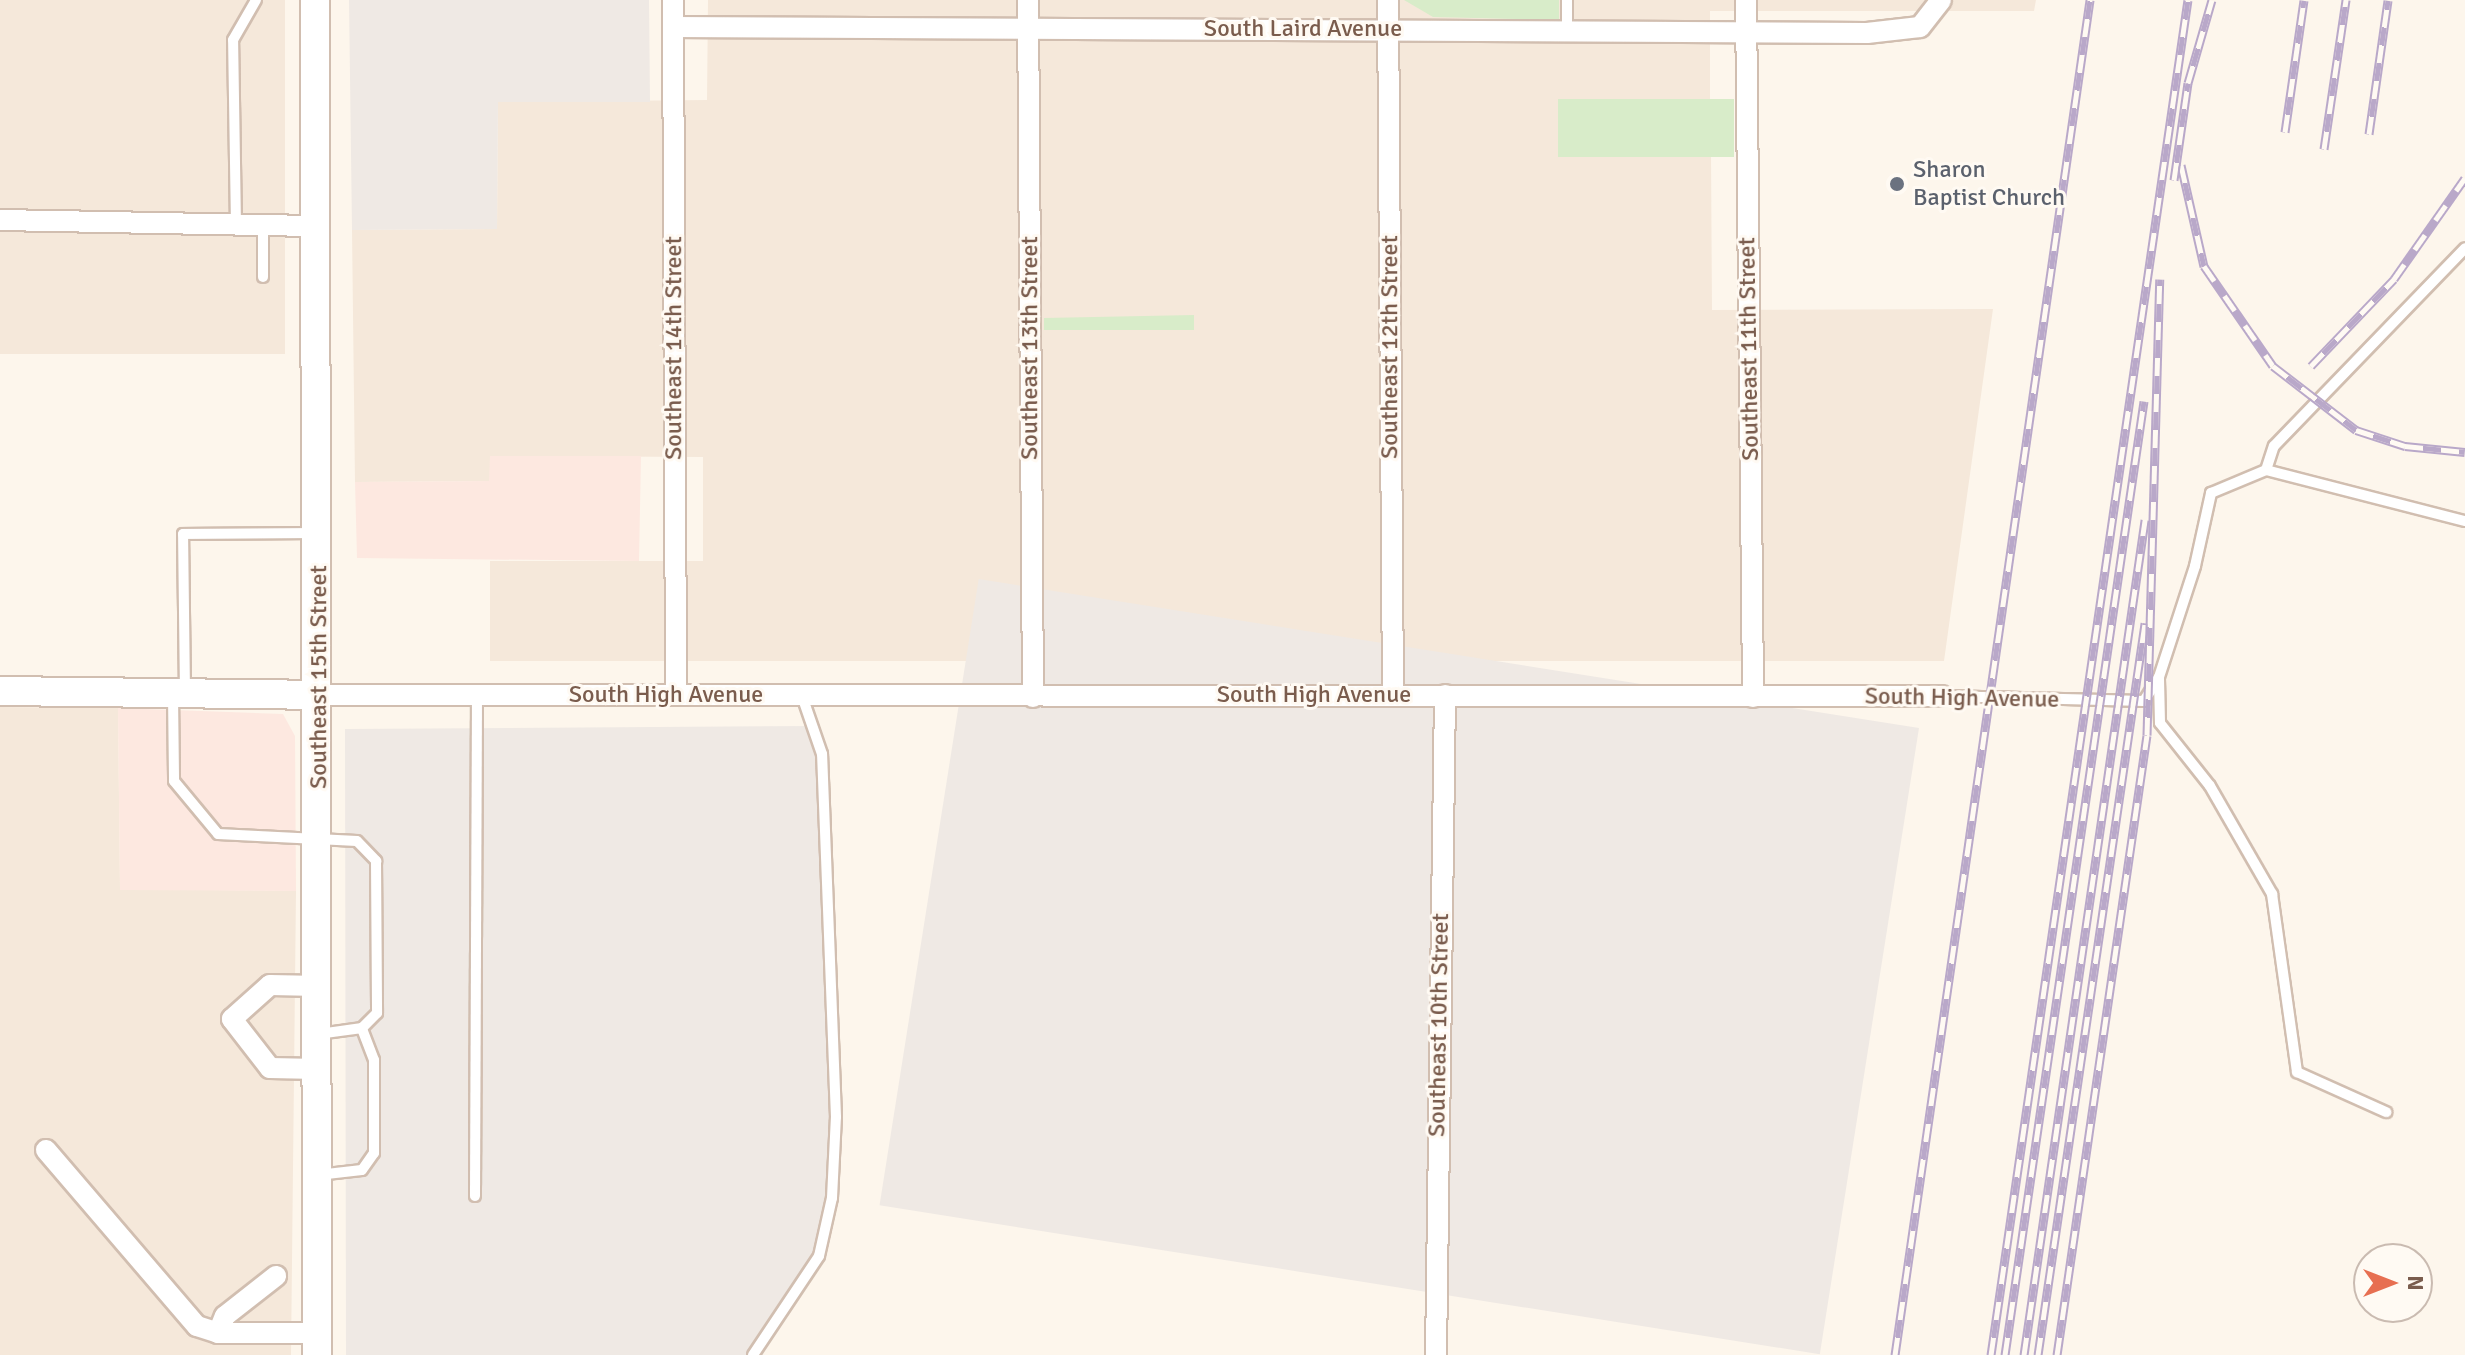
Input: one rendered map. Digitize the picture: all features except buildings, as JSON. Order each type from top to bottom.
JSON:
[{"type":"main road","name":"Southeast 15th Street","points":[[315,0],[320,695],[317,1344]]},
{"type":"main road","name":"South High Avenue","points":[[0,691],[320,695]]},
{"type":"street","name":"Southeast 14th Street","points":[[673,0],[676,695]]},
{"type":"street","name":"Southeast 13th Street","points":[[1028,0],[1033,697]]},
{"type":"street","name":"Southeast 12th Street","points":[[1388,0],[1393,695]]},
{"type":"street","name":"Southeast 11th Street","points":[[1746,0],[1753,697]]},
{"type":"street","name":"South Laird Avenue","points":[[673,27],[1901,31],[1931,20],[1941,0]]},
{"type":"street","points":[[0,220],[316,226]]},
{"type":"street","name":"South High Avenue","points":[[320,695],[1942,696]]},
{"type":"street","name":"Southeast 10th Street","points":[[1436,1355],[1445,695]]},
{"type":"street","points":[[318,1069],[270,1068],[232,1019],[270,985],[319,986]]},
{"type":"street","points":[[46,1150],[179,1311],[218,1333],[317,1344]]},
{"type":"street","points":[[218,1333],[225,1316],[276,1276]]},
{"type":"lane","points":[[236,226],[233,40],[256,0]]},
{"type":"lane","points":[[1567,0],[1567,28]]},
{"type":"lane","points":[[263,226],[263,277]]},
{"type":"lane","points":[[2266,470],[2274,446],[2465,248]]},
{"type":"lane","points":[[2386,1112],[2297,1072],[2272,894],[2210,786],[2160,723],[2159,677],[2211,493],[2266,470],[2465,521]]},
{"type":"lane","points":[[318,533],[183,534],[174,781],[218,834],[357,841],[376,861],[377,1013],[362,1028],[318,1034]]},
{"type":"lane","name":"South High Avenue","points":[[1942,696],[2144,701],[2159,677]]},
{"type":"lane","points":[[475,1196],[477,695]]},
{"type":"lane","points":[[753,1355],[819,1256],[832,1198],[822,754],[802,696]]},
{"type":"lane","points":[[318,1175],[362,1170],[374,1153],[374,1060],[362,1028]]},
{"type":"shaded area","points":[[0,0],[285,0],[285,354],[0,354]]},
{"type":"shaded area","points":[[349,0],[649,0],[650,102],[498,102],[497,229],[352,230]]},
{"type":"shaded area","points":[[708,0],[2036,0],[2034,11],[1710,11],[1710,100],[1558,100],[1559,157],[1711,153],[1712,310],[1993,309],[1944,661],[490,661],[490,561],[703,561],[703,457],[490,456],[490,481],[355,482],[352,230],[497,229],[498,102],[707,100]]},
{"type":"shaded area","points":[[490,456],[641,456],[639,561],[357,558],[355,482],[489,481]]},
{"type":"shaded area","points":[[979,579],[1919,728],[1820,1354],[880,1205]]},
{"type":"shaded area","points":[[0,707],[118,708],[120,889],[296,891],[291,1355],[0,1355]]},
{"type":"shaded area","points":[[118,708],[283,714],[295,736],[296,891],[120,890]]},
{"type":"shaded area","points":[[817,726],[832,1037],[830,1233],[762,1355],[346,1355],[345,729]]},
{"type":"green space","points":[[1404,0],[1559,0],[1559,20],[1433,17]]},
{"type":"green space","points":[[1558,99],[1734,99],[1734,157],[1558,157]]},
{"type":"green space","points":[[1194,315],[1194,330],[1044,330],[1044,318]]},
{"type":"railway","points":[[1895,1355],[2090,0]]},
{"type":"railway","points":[[1991,1355],[2188,0]]},
{"type":"railway","points":[[2174,180],[2188,83],[2212,0]]},
{"type":"railway","points":[[2285,132],[2304,0]]},
{"type":"railway","points":[[2324,149],[2346,0]]},
{"type":"railway","points":[[2369,134],[2388,0]]},
{"type":"railway","points":[[2181,165],[2204,266],[2273,366],[2356,430],[2405,446],[2465,452]]},
{"type":"railway","points":[[2311,366],[2394,279],[2465,178]]},
{"type":"railway","points":[[2057,1355],[2147,735],[2160,279]]},
{"type":"railway","points":[[2005,1355],[2144,401]]},
{"type":"railway","points":[[2024,1355],[2145,520]]},
{"type":"railway","points":[[2038,1355],[2145,623]]},
{"type":"place","name":"Sharon Baptist Church","points":[[1897,184]]}]
